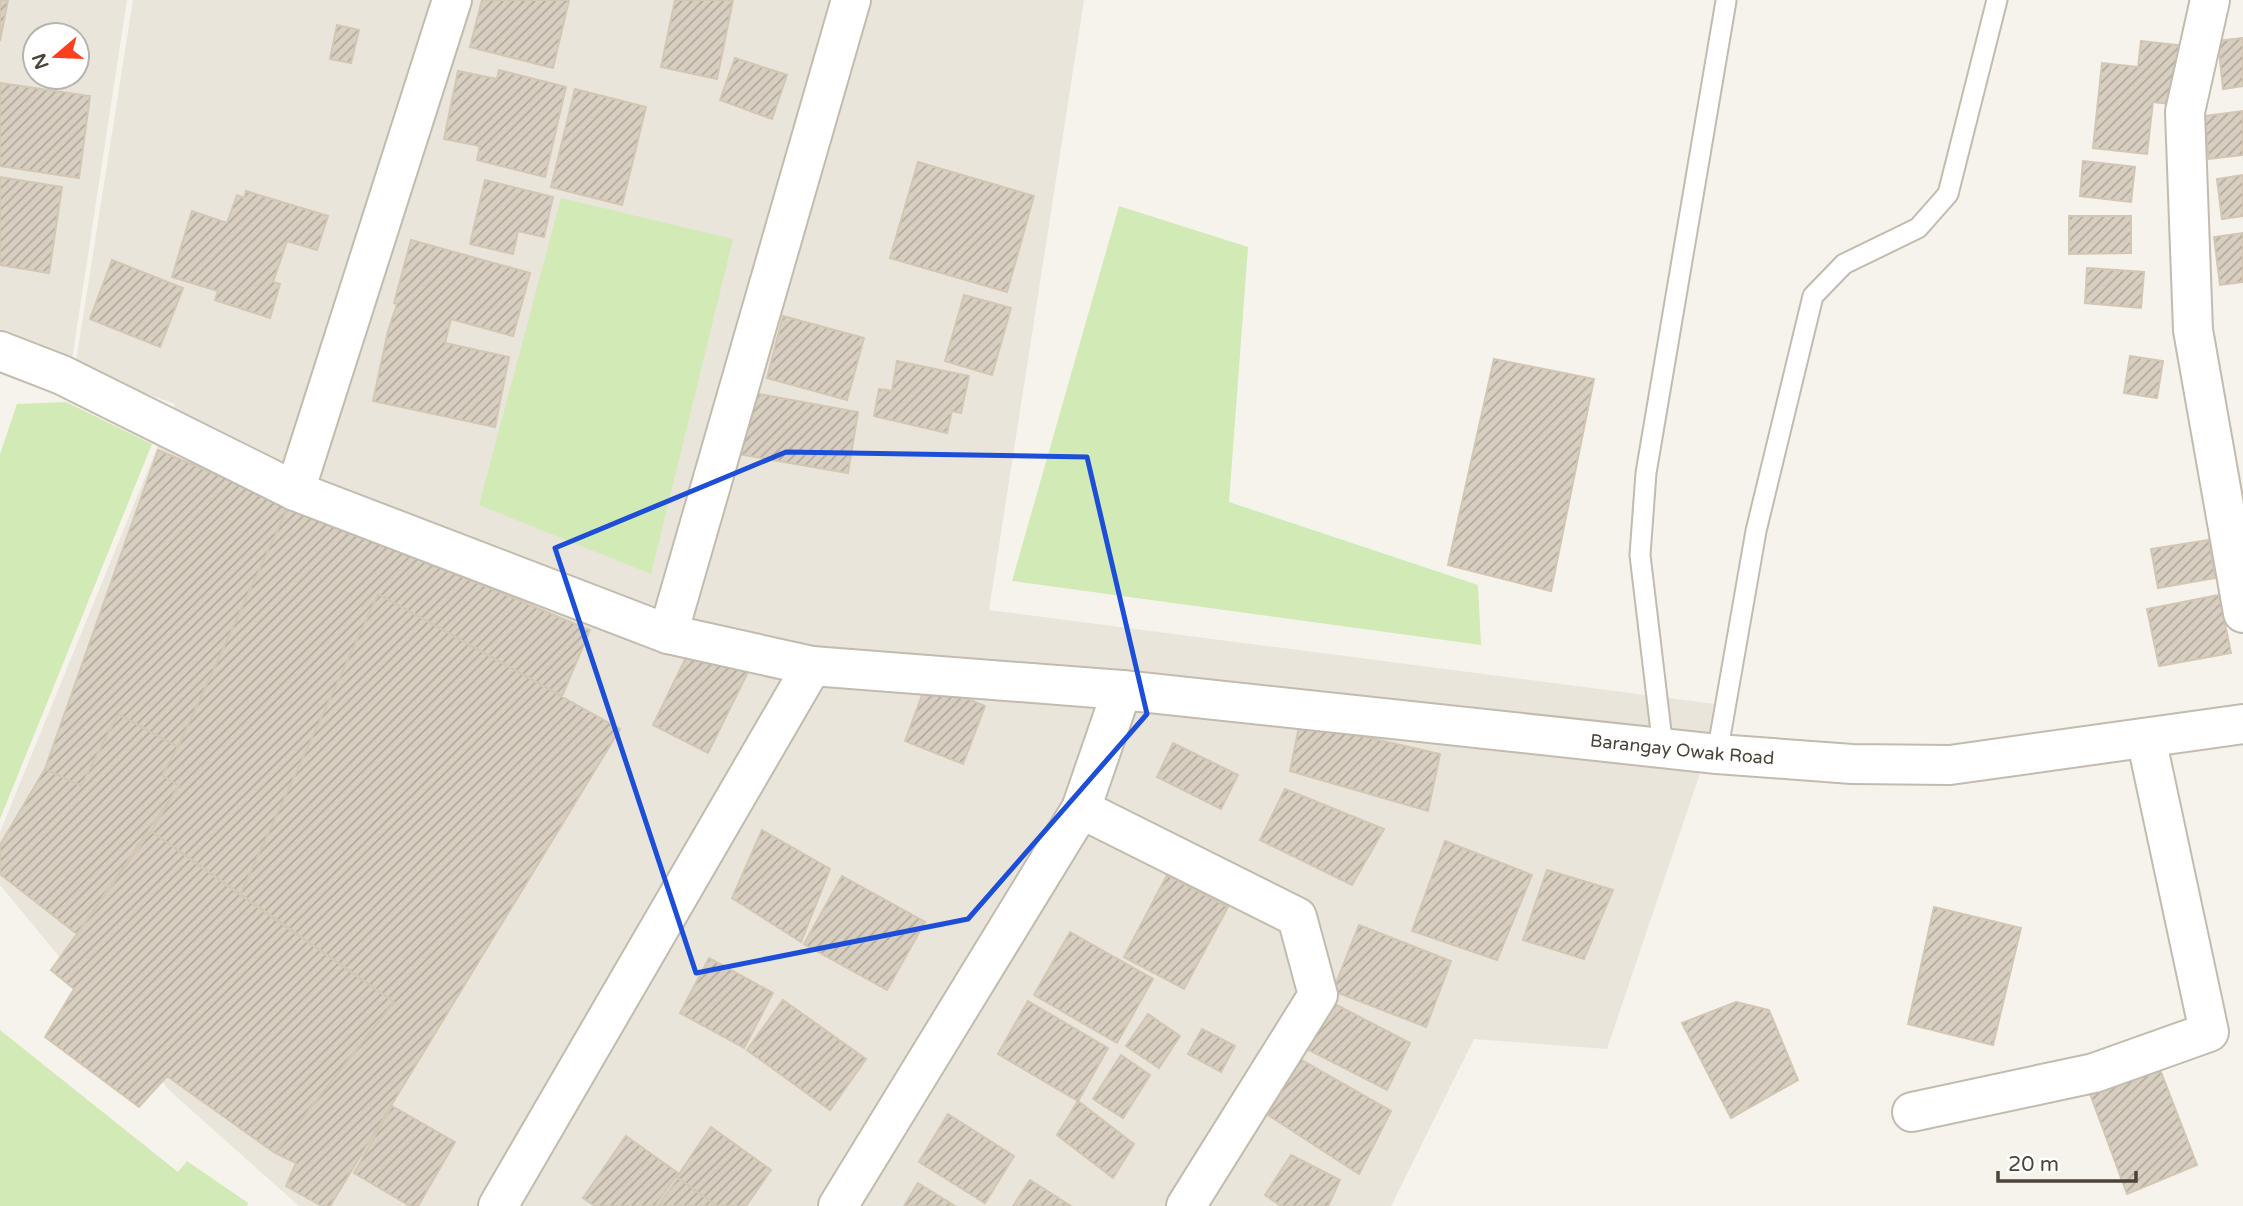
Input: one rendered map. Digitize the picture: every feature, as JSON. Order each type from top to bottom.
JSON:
[{"type":"street","points":[[295,491],[452,0]]},
{"type":"street","points":[[668,634],[851,0]]},
{"type":"street","points":[[2210,0],[2185,112],[2193,330],[2243,613]]},
{"type":"street","name":"Barangay Owak Road","points":[[0,351],[62,375],[295,491],[668,634],[813,666],[1122,690],[1717,754],[1852,764],[1950,765],[2243,724]]},
{"type":"street","points":[[498,1206],[813,666]]},
{"type":"street","points":[[838,1206],[1081,809],[1122,690]]},
{"type":"street","points":[[1912,1112],[2094,1073],[2209,1032],[2146,738]]},
{"type":"street","points":[[1081,809],[1297,917],[1318,995],[1186,1206]]},
{"type":"lane","points":[[1717,754],[1756,531],[1813,296],[1844,264],[1918,228],[1948,194],[1997,0]]},
{"type":"lane","points":[[1663,748],[1640,555],[1646,472],[1726,1]]},
{"type":"highlighted area","points":[[786,452],[1087,457],[1147,714],[968,919],[696,973],[555,548]]},
{"type":"shaded area","points":[[0,0],[127,0],[71,366],[0,338]]},
{"type":"shaded area","points":[[133,0],[1084,0],[989,610],[1723,705],[1607,1049],[1474,1039],[1391,1206],[299,1206],[170,1091],[0,885],[0,832],[175,404],[75,368]]},
{"type":"green space","points":[[561,198],[733,239],[651,574],[479,505]]},
{"type":"green space","points":[[1119,206],[1248,247],[1229,502],[1478,585],[1481,645],[1012,581]]},
{"type":"green space","points":[[66,402],[152,444],[0,819],[0,454],[17,404]]},
{"type":"green space","points":[[0,1030],[178,1172],[187,1161],[248,1203],[247,1206],[0,1206]]},
{"type":"building","points":[[0,0],[8,0],[0,41]]},
{"type":"building","points":[[482,0],[569,0],[553,68],[470,47]]},
{"type":"building","points":[[675,0],[733,0],[717,79],[661,67]]},
{"type":"building","points":[[337,25],[359,30],[351,63],[330,59]]},
{"type":"building","points":[[2243,38],[2243,86],[2223,89],[2218,41]]},
{"type":"building","points":[[2141,41],[2185,46],[2178,105],[2153,102],[2147,154],[2093,148],[2102,63],[2138,67]]},
{"type":"building","points":[[735,58],[787,75],[772,119],[720,100]]},
{"type":"building","points":[[499,70],[566,87],[545,177],[477,160],[480,146],[444,139],[458,71],[497,79]]},
{"type":"building","points":[[0,83],[21,86],[21,91],[55,91],[90,96],[79,178],[0,166]]},
{"type":"building","points":[[575,89],[646,107],[622,205],[551,187]]},
{"type":"building","points":[[2243,111],[2243,155],[2209,159],[2204,116]]},
{"type":"building","points":[[2083,161],[2135,167],[2131,202],[2080,196]]},
{"type":"building","points":[[918,162],[1034,196],[1007,292],[890,258]]},
{"type":"building","points":[[2243,175],[2243,216],[2222,219],[2217,179]]},
{"type":"building","points":[[0,177],[62,187],[49,273],[0,265]]},
{"type":"building","points":[[485,180],[553,197],[544,237],[518,231],[513,254],[470,244]]},
{"type":"building","points":[[246,191],[328,216],[317,250],[287,241],[273,282],[280,284],[270,318],[215,300],[218,291],[172,277],[192,211],[227,223],[237,195],[244,198]]},
{"type":"building","points":[[2069,216],[2131,216],[2131,253],[2069,254]]},
{"type":"building","points":[[2243,233],[2243,282],[2220,285],[2214,237]]},
{"type":"building","points":[[411,240],[530,273],[513,336],[451,319],[445,343],[509,357],[495,427],[373,401]]},
{"type":"building","points":[[112,260],[183,288],[160,347],[90,319]]},
{"type":"building","points":[[2087,268],[2144,272],[2141,308],[2085,303]]},
{"type":"building","points":[[964,295],[1011,308],[992,375],[945,361]]},
{"type":"building","points":[[783,316],[864,338],[847,400],[767,378]]},
{"type":"building","points":[[2130,356],[2163,361],[2157,398],[2124,393]]},
{"type":"building","points":[[1494,359],[1594,379],[1551,591],[1448,565]]},
{"type":"building","points":[[897,361],[969,376],[961,413],[952,411],[947,433],[874,416],[879,389],[892,391]]},
{"type":"building","points":[[748,392],[858,412],[848,473],[738,454]]},
{"type":"building","points":[[158,450],[289,505],[178,747],[118,714],[81,786],[45,769]]},
{"type":"building","points":[[289,505],[590,630],[562,696],[378,594],[240,895],[151,831],[179,786],[162,775],[178,747]]},
{"type":"building","points":[[2209,540],[2215,578],[2158,588],[2151,549]]},
{"type":"building","points":[[378,594],[620,729],[330,1206],[322,1206],[286,1186],[296,1163],[275,1153],[394,1002],[240,895]]},
{"type":"building","points":[[2219,595],[2231,653],[2159,666],[2147,609]]},
{"type":"building","points":[[692,645],[748,672],[708,753],[653,725]]},
{"type":"building","points":[[927,682],[985,706],[963,764],[905,741]]},
{"type":"building","points":[[118,714],[178,747],[162,775],[179,786],[77,934],[0,874],[0,845],[45,769],[81,786]]},
{"type":"building","points":[[1300,722],[1440,754],[1428,811],[1290,771]]},
{"type":"building","points":[[1173,743],[1238,775],[1221,809],[1157,777]]},
{"type":"building","points":[[1285,789],[1384,829],[1352,885],[1260,840]]},
{"type":"building","points":[[762,830],[830,869],[801,942],[732,898]]},
{"type":"building","points":[[151,831],[394,1002],[275,1153],[167,1076],[139,1107],[45,1037],[74,989],[51,970]]},
{"type":"building","points":[[1445,841],[1532,875],[1497,960],[1412,931]]},
{"type":"building","points":[[1547,870],[1613,890],[1584,959],[1523,940]]},
{"type":"building","points":[[1167,875],[1228,907],[1184,989],[1124,957]]},
{"type":"building","points":[[842,876],[925,922],[887,990],[804,944]]},
{"type":"building","points":[[1934,907],[2021,928],[1993,1045],[1908,1024]]},
{"type":"building","points":[[1359,925],[1451,961],[1426,1027],[1333,991]]},
{"type":"building","points":[[1070,932],[1153,979],[1117,1043],[1034,995]]},
{"type":"building","points":[[709,958],[773,993],[744,1048],[680,1013]]},
{"type":"building","points":[[783,1000],[866,1059],[830,1110],[747,1050]]},
{"type":"building","points":[[1028,1001],[1108,1048],[1078,1101],[998,1054]]},
{"type":"building","points":[[1331,1002],[1410,1043],[1387,1090],[1307,1049]]},
{"type":"building","points":[[1736,1002],[1769,1010],[1798,1080],[1731,1118],[1682,1023]]},
{"type":"building","points":[[1148,1014],[1180,1036],[1159,1068],[1126,1046]]},
{"type":"building","points":[[1202,1029],[1235,1046],[1221,1072],[1188,1054]]},
{"type":"building","points":[[2154,1054],[2197,1165],[2127,1194],[2085,1080]]},
{"type":"building","points":[[1121,1055],[1150,1075],[1123,1118],[1093,1099]]},
{"type":"building","points":[[1300,1059],[1391,1111],[1359,1174],[1268,1115]]},
{"type":"building","points":[[1078,1101],[1134,1144],[1113,1178],[1057,1135]]},
{"type":"building","points":[[392,1106],[455,1142],[418,1206],[410,1206],[354,1173]]},
{"type":"building","points":[[948,1114],[1014,1156],[985,1203],[919,1162]]},
{"type":"building","points":[[711,1127],[771,1170],[746,1206],[717,1206],[677,1177]]},
{"type":"building","points":[[626,1136],[678,1173],[655,1206],[595,1206],[583,1198]]},
{"type":"building","points":[[1291,1155],[1340,1180],[1328,1206],[1281,1206],[1265,1195]]},
{"type":"building","points":[[678,1178],[717,1206],[658,1206]]},
{"type":"building","points":[[1030,1180],[1071,1206],[1013,1206]]},
{"type":"building","points":[[918,1183],[955,1206],[904,1206]]}]
